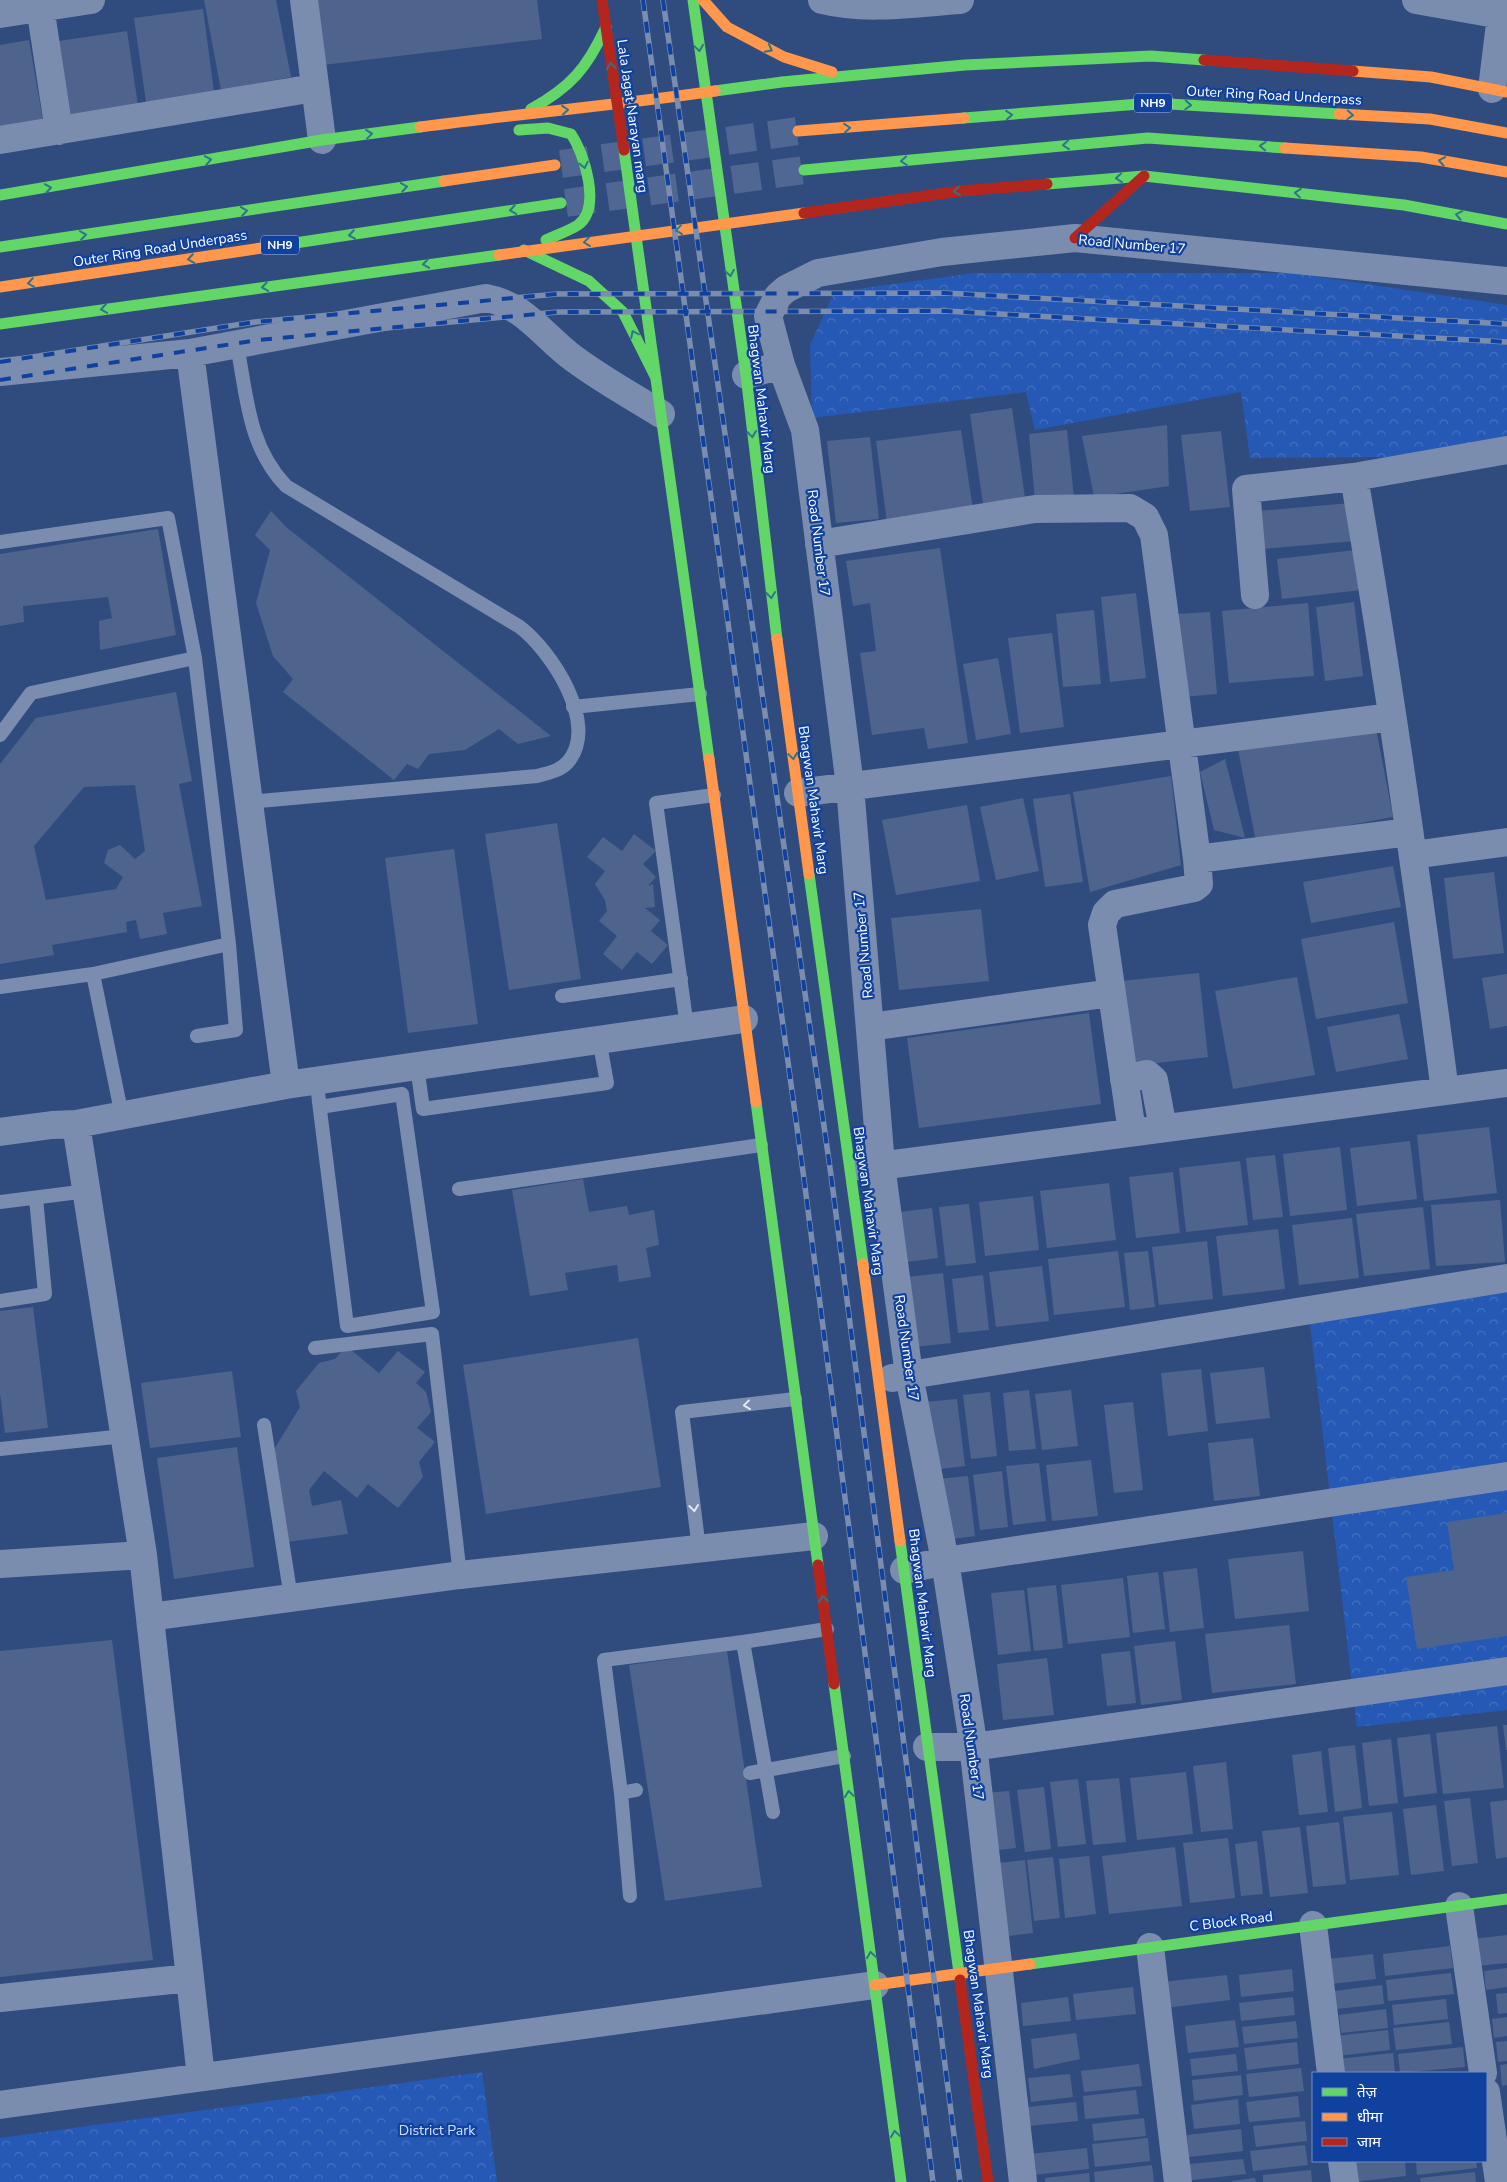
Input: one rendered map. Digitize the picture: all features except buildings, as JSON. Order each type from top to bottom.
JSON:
[{"type":"main road","name":"Lala Jagat Narayan marg","points":[[602,0],[635,236]]},
{"type":"main road","points":[[693,0],[723,224]]},
{"type":"main road","points":[[703,0],[727,27],[784,57],[845,76]]},
{"type":"main road","points":[[523,114],[562,92],[588,65],[606,27]]},
{"type":"main road","points":[[0,195],[322,140],[523,114],[617,105],[845,76],[965,64],[1151,56],[1431,78],[1500,90]]},
{"type":"main road","name":"Outer Ring Road Underpass","points":[[798,131],[1152,103],[1430,119],[1507,133]]},
{"type":"main road","points":[[504,131],[548,128],[571,134],[581,149],[589,188],[589,210],[586,218],[579,224],[524,250]]},
{"type":"main road","points":[[804,170],[1148,138],[1422,157],[1507,172]]},
{"type":"main road","name":"Outer Ring Road Underpass","points":[[0,247],[555,165]]},
{"type":"main road","points":[[1075,238],[1144,176]]},
{"type":"main road","points":[[0,324],[961,191],[1144,176],[1404,205],[1507,224]]},
{"type":"main road","points":[[89,181],[152,182]]},
{"type":"main road","name":"Outer Ring Road Underpass","points":[[0,287],[561,203]]},
{"type":"main road","name":"Bhagwan Mahavir Marg","points":[[723,224],[746,375],[771,594],[927,1747],[988,2182]]},
{"type":"main road","points":[[635,236],[714,796],[901,2182]]},
{"type":"main road","points":[[524,250],[589,281],[623,312],[656,378]]},
{"type":"main road","name":"C Block Road","points":[[874,1985],[1507,1899]]},
{"type":"street","points":[[0,14],[40,4],[91,0]]},
{"type":"street","points":[[304,0],[322,140]]},
{"type":"street","points":[[822,0],[840,4],[867,5],[960,0]]},
{"type":"street","points":[[1416,0],[1502,11],[1500,90]]},
{"type":"street","points":[[40,4],[59,130]]},
{"type":"street","points":[[0,140],[314,88]]},
{"type":"street","name":"Road Number 17","points":[[1023,2182],[1000,1967],[973,1747],[945,1561],[909,1375],[881,1165],[850,786],[805,430],[781,365],[768,316],[778,296],[800,280],[818,273],[942,252],[1075,238],[1507,281]]},
{"type":"street","points":[[0,372],[190,353],[486,298],[504,301],[521,312],[572,358],[661,414]]},
{"type":"street","points":[[190,353],[286,1085]]},
{"type":"street","points":[[746,375],[781,365]]},
{"type":"street","points":[[1255,595],[1246,489],[1354,477],[1507,450]]},
{"type":"street","points":[[1354,477],[1411,843],[1444,1091]]},
{"type":"street","points":[[819,544],[1035,509],[1130,508],[1145,517],[1154,535],[1198,859],[1199,884],[1194,888],[1115,904],[1106,913],[1102,925],[1110,993],[1132,1132]]},
{"type":"street","points":[[798,793],[1392,717]]},
{"type":"street","points":[[1198,859],[1411,843],[1507,842]]},
{"type":"street","points":[[870,1027],[1110,993]]},
{"type":"street","points":[[0,1132],[52,1125],[76,1124],[286,1085],[319,1094],[417,1066],[744,1019]]},
{"type":"street","points":[[1124,1079],[1147,1074],[1154,1080],[1163,1128]]},
{"type":"street","points":[[850,1171],[881,1165],[1507,1083]]},
{"type":"street","points":[[76,1124],[143,1555],[201,2077]]},
{"type":"street","points":[[878,1380],[1507,1278]]},
{"type":"street","points":[[904,1570],[945,1561],[1507,1476]]},
{"type":"street","points":[[150,1618],[460,1575],[814,1536]]},
{"type":"street","points":[[0,1564],[143,1555]]},
{"type":"street","points":[[927,1747],[973,1747],[1507,1671]]},
{"type":"street","points":[[1459,1906],[1483,2072]]},
{"type":"street","points":[[1313,1925],[1331,2072]]},
{"type":"street","points":[[1150,1947],[1178,2182]]},
{"type":"street","points":[[0,1998],[190,1978]]},
{"type":"street","points":[[0,2104],[874,1985]]},
{"type":"street","points":[[1487,2099],[1499,2182]]},
{"type":"street","points":[[1342,2162],[1345,2182]]},
{"type":"lane","points":[[237,345],[254,436],[272,471],[286,486],[520,627],[543,648],[562,675],[579,724],[578,739],[569,761],[560,769],[537,776],[249,802]]},
{"type":"lane","points":[[0,542],[168,518],[195,658],[229,944],[236,1030],[197,1036]]},
{"type":"lane","points":[[0,735],[31,693],[195,658]]},
{"type":"lane","points":[[573,707],[700,694]]},
{"type":"lane","points":[[687,1027],[656,803],[714,796]]},
{"type":"lane","points":[[0,987],[93,974],[229,944]]},
{"type":"lane","points":[[93,974],[122,1116]]},
{"type":"lane","points":[[562,996],[681,979]]},
{"type":"lane","points":[[417,1066],[423,1109],[607,1083],[599,1039]]},
{"type":"lane","points":[[319,1094],[402,1094],[433,1312],[347,1326],[319,1094]]},
{"type":"lane","points":[[459,1189],[761,1145]]},
{"type":"lane","points":[[0,1202],[87,1191]]},
{"type":"lane","points":[[0,1301],[45,1294],[36,1198]]},
{"type":"lane","points":[[315,1348],[432,1334],[460,1575]]},
{"type":"lane","points":[[700,1549],[682,1412],[795,1399]]},
{"type":"lane","points":[[264,1426],[291,1598]]},
{"type":"lane","points":[[0,1449],[124,1436]]},
{"type":"lane","points":[[630,1896],[621,1793],[604,1660],[743,1642],[827,1628]]},
{"type":"lane","points":[[743,1642],[773,1812]]},
{"type":"lane","points":[[750,1773],[844,1756]]},
{"type":"lane","points":[[621,1793],[636,1790]]},
{"type":"green space","points":[[974,273],[1293,273],[1507,305],[1507,437],[1389,457],[1250,458],[1241,392],[1035,430],[1026,392],[812,418],[810,345],[833,295],[857,289]]},
{"type":"green space","points":[[1507,1275],[1507,1710],[1357,1727],[1307,1298]]},
{"type":"green space","name":"District Park","points":[[482,2072],[497,2182],[0,2182],[0,2138]]},
{"type":"tunnel","points":[[561,164],[798,131]]},
{"type":"tunnel","points":[[566,203],[804,170]]},
{"type":"railway","points":[[643,0],[804,1179],[933,2182]]},
{"type":"railway","points":[[663,0],[831,1175],[960,2182]]},
{"type":"railway","points":[[0,362],[255,322],[557,294],[945,293],[1507,324]]},
{"type":"railway","points":[[0,380],[258,340],[558,312],[945,311],[1507,342]]},
{"type":"traffic: fast","points":[[693,0],[746,375],[777,639]]},
{"type":"traffic: fast","points":[[531,109],[557,93],[576,75],[592,54],[606,27]]},
{"type":"traffic: fast","points":[[715,91],[782,82],[965,65],[1151,56],[1204,60]]},
{"type":"traffic: fast","points":[[964,118],[1152,103],[1339,114]]},
{"type":"traffic: fast","points":[[0,195],[322,140],[420,127]]},
{"type":"traffic: fast","points":[[519,130],[548,128],[571,134],[585,167],[590,194],[589,206],[585,217],[578,225],[546,240]]},
{"type":"traffic: fast","points":[[804,170],[1148,138],[1285,148]]},
{"type":"traffic: fast","points":[[624,150],[709,759]]},
{"type":"traffic: fast","points":[[1047,184],[1144,176],[1404,205],[1507,224]]},
{"type":"traffic: fast","points":[[0,247],[444,181]]},
{"type":"traffic: fast","points":[[282,245],[561,203]]},
{"type":"traffic: fast","points":[[524,250],[589,281],[623,312],[656,378]]},
{"type":"traffic: fast","points":[[0,324],[499,255]]},
{"type":"traffic: fast","points":[[809,874],[863,1264]]},
{"type":"traffic: fast","points":[[756,1102],[818,1565]]},
{"type":"traffic: fast","points":[[900,1541],[960,1980]]},
{"type":"traffic: fast","points":[[834,1684],[901,2182]]},
{"type":"traffic: fast","points":[[1030,1964],[1507,1899]]},
{"type":"traffic: slow","points":[[703,0],[727,27],[784,57],[832,72]]},
{"type":"traffic: slow","points":[[1353,71],[1431,77],[1507,92]]},
{"type":"traffic: slow","points":[[420,127],[715,91]]},
{"type":"traffic: slow","points":[[1339,114],[1430,119],[1507,133]]},
{"type":"traffic: slow","points":[[798,131],[964,118]]},
{"type":"traffic: slow","points":[[1285,148],[1421,157],[1507,172]]},
{"type":"traffic: slow","points":[[444,181],[555,165]]},
{"type":"traffic: slow","points":[[499,255],[804,213]]},
{"type":"traffic: slow","points":[[0,287],[282,245]]},
{"type":"traffic: slow","points":[[777,639],[809,874]]},
{"type":"traffic: slow","points":[[709,759],[756,1102]]},
{"type":"traffic: slow","points":[[863,1264],[900,1541]]},
{"type":"traffic: slow","points":[[875,1985],[1030,1964]]},
{"type":"traffic: jam","points":[[602,0],[624,150]]},
{"type":"traffic: jam","points":[[1204,60],[1353,71]]},
{"type":"traffic: jam","points":[[1075,238],[1144,176]]},
{"type":"traffic: jam","points":[[804,213],[961,191],[1047,184]]},
{"type":"traffic: jam","points":[[818,1565],[834,1684]]},
{"type":"traffic: jam","points":[[960,1980],[988,2182]]}]
